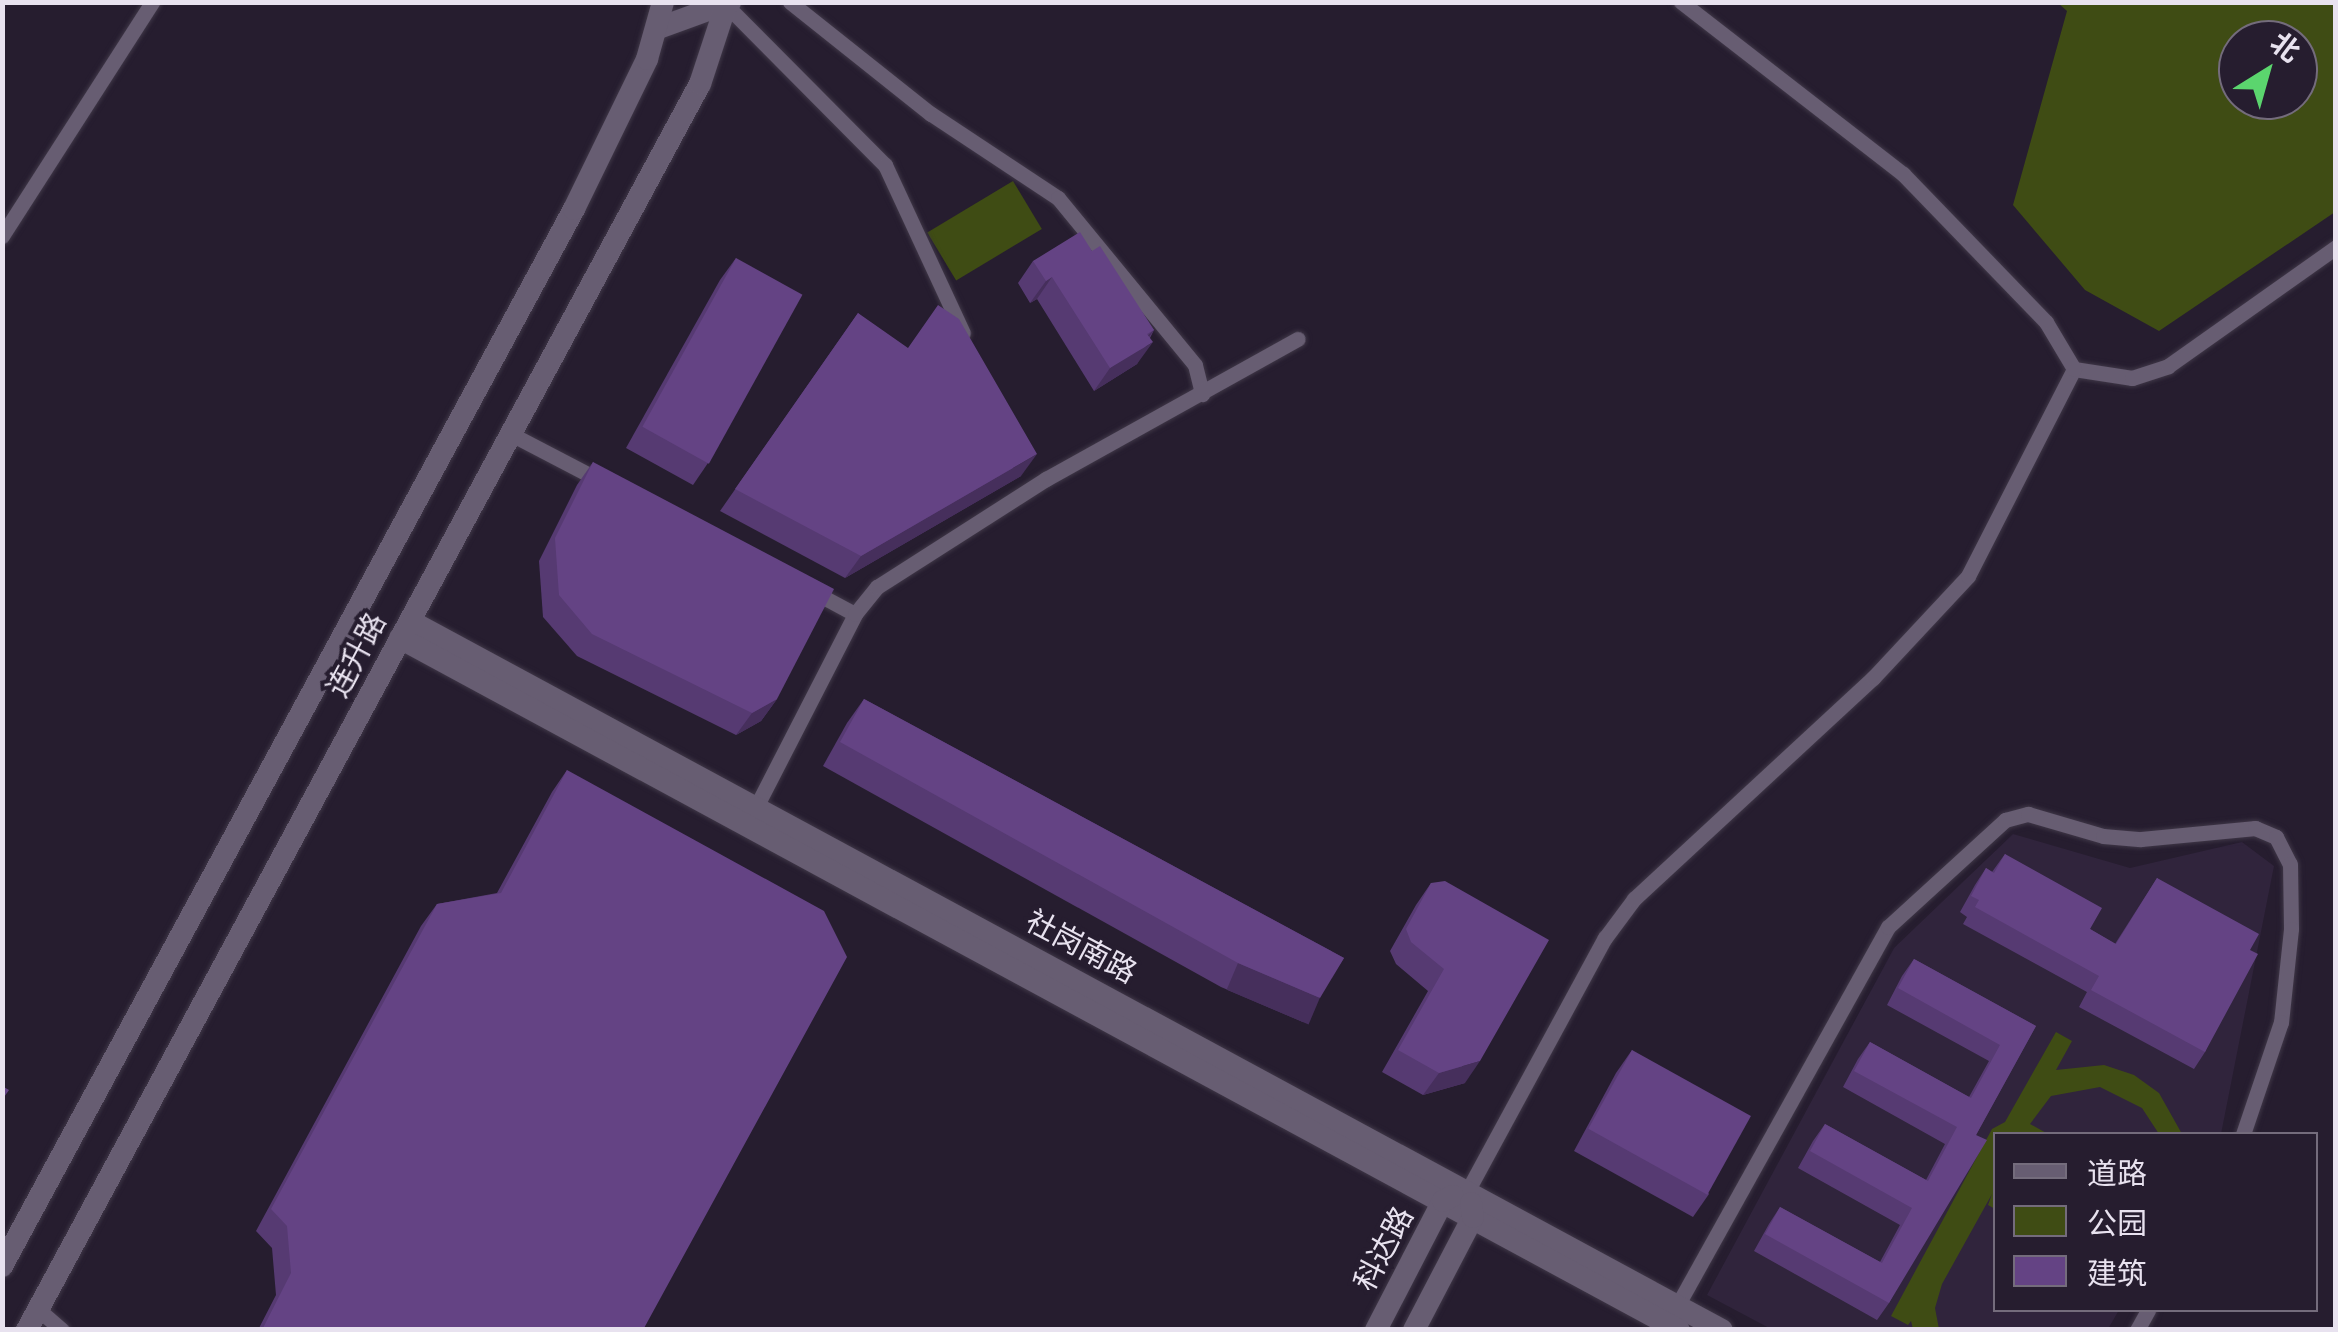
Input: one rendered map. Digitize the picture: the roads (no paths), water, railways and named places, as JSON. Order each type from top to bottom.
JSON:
[{"type":"street","points":[[2,236],[152,2]]},
{"type":"street","name":"连升路","points":[[2,1266],[574,209],[656,28],[664,2]]},
{"type":"street","points":[[790,2],[931,114],[1058,198],[1195,366],[1202,394]]},
{"type":"street","points":[[1680,2],[1903,174],[2046,322],[2074,368],[2132,378],[2168,366],[2336,247]]},
{"type":"street","points":[[656,28],[727,3],[885,165],[972,350]]},
{"type":"street","name":"连升路","points":[[33,1320],[700,84],[727,3]]},
{"type":"street","points":[[756,807],[855,614],[877,587],[1046,480],[1298,340]]},
{"type":"street","points":[[1414,1330],[1473,1217],[1469,1188],[1605,938],[1634,898],[1873,678],[1968,576],[2074,368]]},
{"type":"street","points":[[511,434],[614,488]]},
{"type":"street","points":[[1036,463],[1046,480]]},
{"type":"street","points":[[786,578],[855,614]]},
{"type":"street","name":"社岗南路","points":[[405,630],[756,807],[1469,1188],[1678,1318]]},
{"type":"street","name":"社岗南路","points":[[405,630],[1473,1217],[1678,1318],[1722,1330]]},
{"type":"street","points":[[1678,1318],[1888,927],[2005,820],[2028,814],[2104,836],[2142,839],[2255,828],[2276,837],[2290,864],[2283,1003],[2244,1132]]},
{"type":"street","name":"科达路","points":[[1376,1330],[1443,1201],[1469,1188]]},
{"type":"street","points":[[33,1320],[62,1330]]}]
